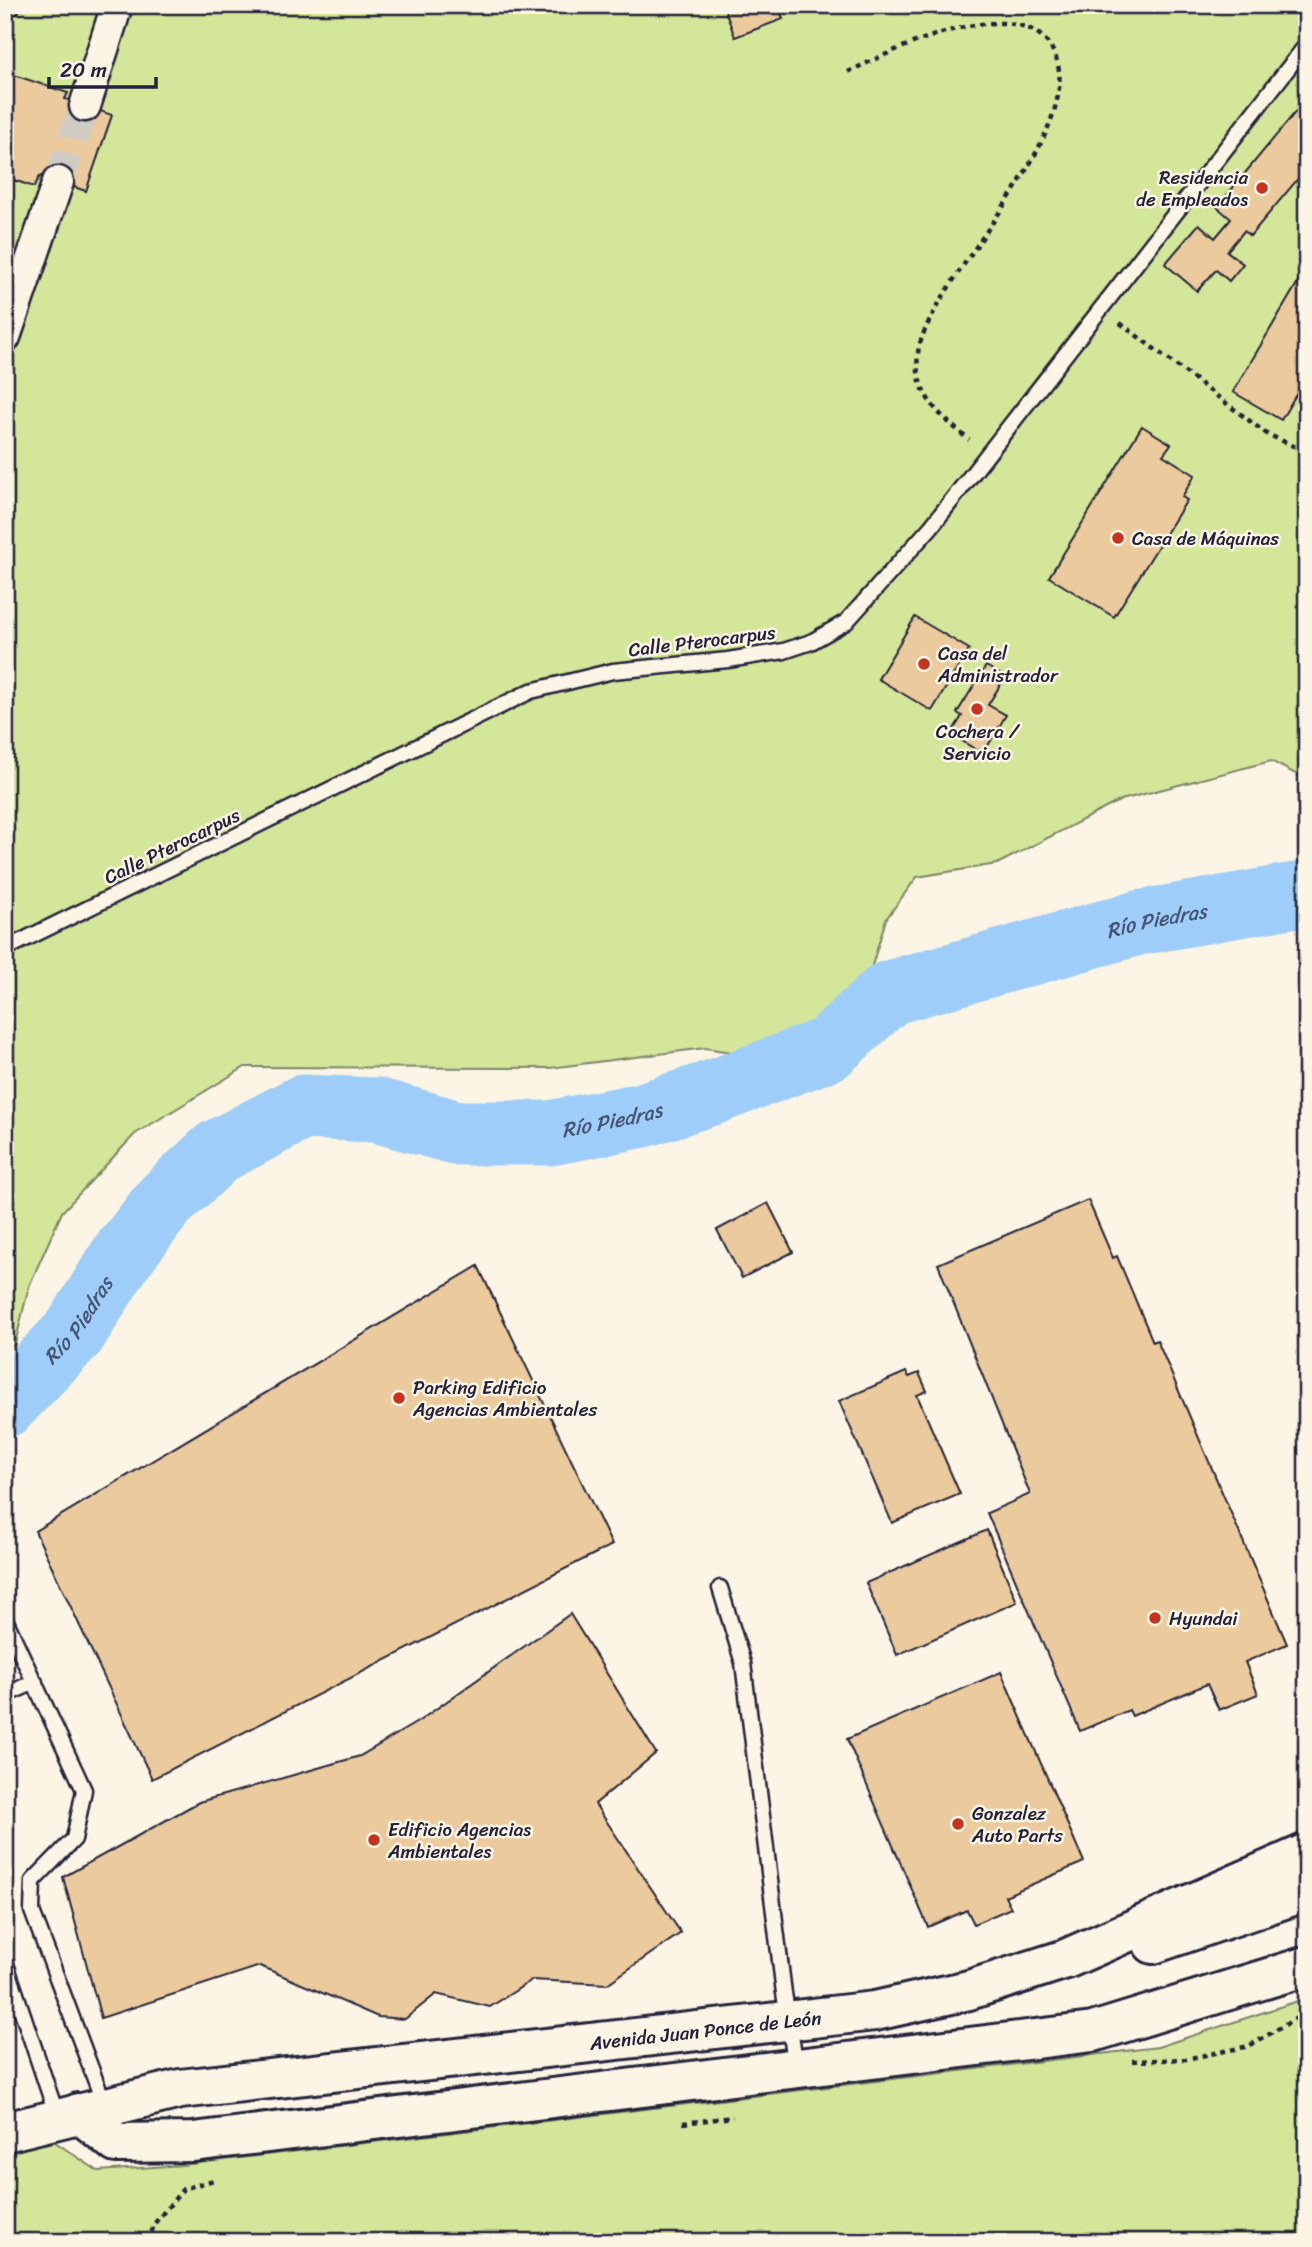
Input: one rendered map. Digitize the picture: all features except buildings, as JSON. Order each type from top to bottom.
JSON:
[{"type":"street","points":[[85,106],[117,5]]},
{"type":"street","points":[[5,337],[58,182]]},
{"type":"street","name":"Avenida Juan Ponce de León","points":[[5,2132],[180,2089],[876,2011],[969,1990],[1066,1959],[1307,1853]]},
{"type":"street","points":[[1066,1959],[1123,1954],[1307,1891]]},
{"type":"street","points":[[81,2113],[116,2143],[193,2142],[796,2066],[1093,2032],[1307,1966]]},
{"type":"lane","name":"Calle Pterocarpus","points":[[5,949],[531,691],[613,671],[728,660],[784,651],[811,642],[846,622],[931,527],[985,454],[1307,44]]},
{"type":"lane","points":[[720,1588],[743,1663],[796,2066]]},
{"type":"lane","points":[[5,1619],[84,1790],[74,1839],[33,1881],[32,1911],[81,2113]]},
{"type":"lane","points":[[5,1695],[35,1682]]},
{"type":"lane","points":[[5,1961],[81,2113]]},
{"type":"path","points":[[848,72],[955,28],[992,19],[1029,25],[1044,38],[1054,55],[1059,73],[1056,97],[1050,121],[1032,162],[948,289],[918,354],[930,406],[985,454]]},
{"type":"path","points":[[1100,308],[1267,434],[1307,452]]},
{"type":"green space","points":[[5,5],[1307,5],[1307,780],[1271,761],[1121,800],[997,864],[917,877],[886,919],[841,1069],[705,1048],[550,1068],[245,1067],[135,1134],[62,1212],[29,1286],[15,1344],[5,1354]]},
{"type":"green space","points":[[1307,1998],[1307,2241],[5,2242],[5,2154],[52,2140],[98,2171],[182,2165],[1158,2047]]},
{"type":"waterway","name":"Río Piedras","points":[[5,1405],[75,1332],[122,1256],[165,1201],[217,1152],[303,1107],[376,1110],[458,1133],[550,1133],[643,1115],[714,1092],[828,1049],[889,993],[1138,923],[1295,895],[1307,898]]},
{"type":"tunnel","points":[[58,182],[85,106]]},
{"type":"place","name":"Residencia de Empleados","points":[[1262,188]]},
{"type":"place","name":"Casa de Máquinas","points":[[1118,538]]},
{"type":"place","name":"Casa del Administrador","points":[[924,664]]},
{"type":"place","name":"Cochera / Servicio","points":[[977,709]]},
{"type":"place","name":"Parking Edificio Agencias Ambientales","points":[[399,1398]]},
{"type":"place","name":"Hyundai","points":[[1155,1618]]},
{"type":"place","name":"Gonzalez Auto Parts","points":[[958,1824]]},
{"type":"place","name":"Edificio Agencias Ambientales","points":[[374,1840]]}]
